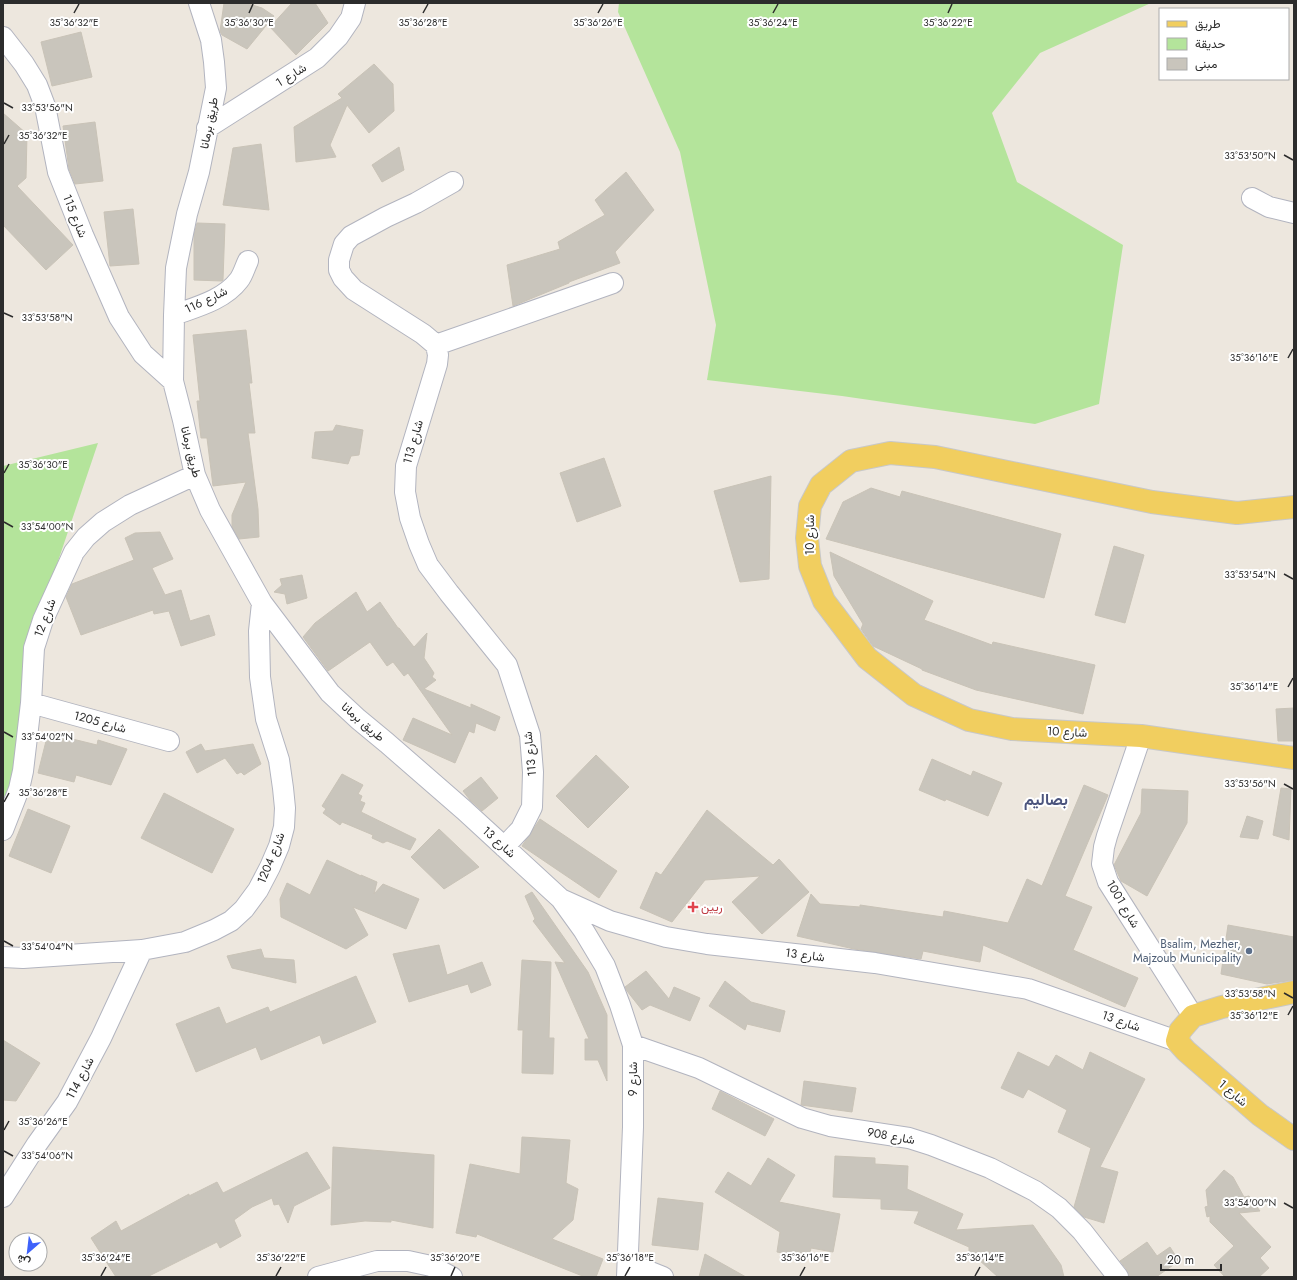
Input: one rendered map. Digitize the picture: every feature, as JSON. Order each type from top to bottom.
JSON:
[{"type":"main road","name":"شارع 10","points":[[1294,507],[1237,513],[1152,502],[935,457],[890,453],[851,461],[821,485],[810,506],[807,538],[810,566],[824,601],[867,658],[914,695],[969,720],[1012,729],[1141,736],[1294,758]]},
{"type":"main road","points":[[1177,1041],[1180,1031],[1193,1016],[1222,1007],[1294,992]]},
{"type":"main road","name":"شارع 1","points":[[1177,1041],[1186,1051],[1260,1115],[1294,1140]]},
{"type":"street","name":"طريق برمانا","points":[[199,3],[211,40],[216,88],[199,172],[187,214],[176,268],[173,381],[195,475],[210,510],[262,603],[330,693],[464,810]]},
{"type":"street","name":"شارع 1","points":[[207,128],[317,58],[338,36],[351,18],[355,3]]},
{"type":"street","name":"شارع 115","points":[[6,46],[24,64],[37,85],[45,106],[58,172],[83,235],[119,317],[143,354],[173,381]]},
{"type":"street","points":[[453,182],[352,236],[344,244],[339,260],[343,278],[354,290],[423,334],[436,345],[613,283]]},
{"type":"street","points":[[1252,198],[1269,207],[1294,214]]},
{"type":"street","name":"شارع 116","points":[[174,315],[207,302],[227,292],[239,280],[248,261]]},
{"type":"street","name":"شارع 113","points":[[436,345],[438,355],[437,364],[406,466],[405,492],[410,518],[418,544],[428,565],[507,665],[530,735],[533,772],[532,807],[521,829],[504,847]]},
{"type":"street","name":"شارع 12","points":[[3,830],[19,789],[23,771],[31,704],[34,648],[43,620],[74,552],[86,537],[103,522],[130,505],[195,475]]},
{"type":"street","name":"شارع 1204","points":[[3,957],[23,958],[142,950],[184,942],[214,930],[231,921],[244,909],[258,890],[270,868],[279,846],[284,827],[285,808],[279,760],[266,719],[260,677],[259,631],[262,603]]},
{"type":"street","name":"شارع 1205","points":[[31,704],[169,741]]},
{"type":"street","name":"شارع 1001","points":[[1141,736],[1106,836],[1102,864],[1108,882],[1193,1016]]},
{"type":"street","name":"شارع 13","points":[[464,810],[561,899],[610,920],[666,937],[707,944],[875,963],[1028,989],[1177,1041]]},
{"type":"street","name":"شارع 9","points":[[561,899],[584,931],[605,966],[620,1005],[633,1046],[633,1127],[628,1270]]},
{"type":"street","name":"شارع 114","points":[[3,1197],[37,1144],[67,1102],[97,1045],[142,950]]},
{"type":"street","points":[[3,972],[23,958]]},
{"type":"street","name":"شارع 908","points":[[633,1046],[699,1068],[802,1118],[830,1126],[909,1138],[990,1168],[1035,1192],[1059,1208],[1082,1231],[1118,1277]]},
{"type":"street","points":[[318,1277],[377,1261],[413,1262],[432,1266],[452,1277]]},
{"type":"street","points":[[628,1270],[663,1277]]},
{"type":"green space","points":[[619,3],[1151,3],[1040,53],[992,113],[1017,182],[1123,245],[1099,404],[1035,424],[842,396],[707,380],[716,325],[680,152],[618,12]]},
{"type":"green space","points":[[98,443],[32,638],[14,793],[3,804],[3,466]]},
{"type":"building","points":[[224,3],[246,3],[262,8],[274,16],[247,49],[222,35],[220,31]]},
{"type":"building","points":[[292,3],[315,3],[328,23],[296,55],[270,27]]},
{"type":"building","points":[[81,32],[92,77],[52,86],[41,42]]},
{"type":"building","points":[[374,64],[393,84],[394,111],[369,133],[347,105],[330,145],[336,157],[296,162],[294,127],[342,98],[338,94]]},
{"type":"building","points":[[3,113],[27,134],[26,178],[17,186],[73,245],[46,270],[3,225]]},
{"type":"building","points":[[95,122],[103,181],[75,184],[69,169],[63,126]]},
{"type":"building","points":[[261,144],[269,210],[223,205],[233,148]]},
{"type":"building","points":[[399,147],[404,170],[382,182],[372,165]]},
{"type":"building","points":[[626,172],[654,210],[615,252],[620,263],[569,282],[513,306],[507,265],[560,249],[558,242],[605,215],[595,200]]},
{"type":"building","points":[[133,209],[139,264],[110,266],[104,212]]},
{"type":"building","points":[[197,223],[225,224],[222,281],[194,280],[194,235]]},
{"type":"building","points":[[246,330],[252,383],[249,383],[255,433],[248,433],[258,509],[259,537],[239,539],[232,527],[232,515],[246,482],[213,486],[207,438],[201,438],[197,401],[200,401],[193,335]]},
{"type":"building","points":[[336,425],[363,430],[359,455],[351,456],[348,464],[312,458],[315,432],[333,431]]},
{"type":"building","points":[[604,458],[621,506],[577,522],[560,473]]},
{"type":"building","points":[[771,476],[769,579],[740,582],[714,491]]},
{"type":"building","points":[[871,488],[900,497],[902,491],[1061,534],[1044,598],[826,539],[843,502]]},
{"type":"building","points":[[160,532],[173,559],[152,568],[165,595],[181,590],[190,621],[209,615],[215,635],[181,646],[169,611],[154,614],[153,610],[81,635],[66,597],[72,584],[134,560],[125,538],[135,533]]},
{"type":"building","points":[[1114,546],[1144,555],[1125,623],[1095,615]]},
{"type":"building","points":[[830,552],[933,601],[924,620],[992,645],[993,642],[1095,665],[1083,714],[976,690],[922,670],[873,646],[861,629],[863,624],[834,576]]},
{"type":"building","points":[[302,575],[307,598],[287,604],[285,594],[274,592],[282,585],[280,579]]},
{"type":"building","points":[[356,592],[367,612],[380,602],[398,628],[414,647],[427,633],[424,658],[434,673],[432,677],[436,680],[424,689],[471,708],[471,704],[500,717],[495,731],[476,723],[474,733],[469,731],[455,763],[403,740],[413,718],[452,735],[408,673],[404,676],[393,662],[387,666],[370,642],[328,671],[303,637],[315,623]]},
{"type":"building","points":[[1294,708],[1294,741],[1278,741],[1276,709]]},
{"type":"building","points":[[48,733],[97,745],[98,740],[127,749],[111,785],[76,775],[74,782],[38,773]]},
{"type":"building","points":[[201,744],[205,751],[253,744],[261,764],[244,775],[241,772],[237,774],[225,758],[197,773],[186,752]]},
{"type":"building","points":[[596,755],[629,787],[588,828],[556,796]]},
{"type":"building","points":[[932,759],[971,776],[973,771],[1002,783],[988,816],[919,790]]},
{"type":"building","points":[[342,774],[363,785],[358,794],[362,796],[360,801],[365,803],[361,812],[416,839],[410,850],[387,841],[383,843],[372,838],[373,835],[342,822],[340,825],[323,813],[326,809],[322,806]]},
{"type":"building","points":[[481,777],[498,798],[482,811],[463,791]]},
{"type":"building","points":[[1084,785],[1108,795],[1065,896],[1092,907],[1073,950],[1138,978],[1125,1007],[983,945],[980,962],[923,951],[921,959],[854,949],[797,936],[811,894],[820,904],[860,907],[860,905],[943,917],[944,911],[1008,923],[1027,879],[1042,886]]},
{"type":"building","points":[[1281,788],[1291,789],[1289,840],[1273,835]]},
{"type":"building","points":[[1142,789],[1188,791],[1187,823],[1147,896],[1121,881],[1114,865],[1141,813]]},
{"type":"building","points":[[164,793],[234,829],[212,873],[141,838]]},
{"type":"building","points":[[28,809],[70,826],[51,873],[9,856]]},
{"type":"building","points":[[707,810],[773,865],[779,859],[809,892],[762,934],[732,902],[760,876],[705,880],[672,922],[640,908],[656,872],[661,875]]},
{"type":"building","points":[[1247,816],[1263,821],[1258,839],[1240,837]]},
{"type":"building","points":[[540,819],[617,871],[599,898],[522,846]]},
{"type":"building","points":[[439,829],[479,867],[444,889],[411,857]]},
{"type":"building","points":[[327,860],[377,882],[374,894],[383,884],[419,899],[406,929],[353,907],[368,935],[346,949],[281,917],[280,899],[287,883],[310,895]]},
{"type":"building","points":[[532,892],[588,972],[607,1015],[607,1081],[598,1060],[585,1060],[585,1039],[589,1039],[555,962],[565,963],[533,921],[535,919],[525,896]]},
{"type":"building","points":[[1228,925],[1294,937],[1294,980],[1267,984],[1221,974]]},
{"type":"building","points":[[439,945],[447,975],[482,962],[491,985],[471,993],[468,984],[409,1002],[393,954]]},
{"type":"building","points":[[261,949],[264,958],[294,960],[296,983],[232,968],[227,956]]},
{"type":"building","points":[[522,960],[551,962],[549,1038],[554,1038],[553,1074],[522,1073],[523,1030],[518,1030]]},
{"type":"building","points":[[646,971],[669,999],[674,987],[700,998],[690,1021],[650,1005],[642,1010],[625,987]]},
{"type":"building","points":[[356,976],[376,1022],[323,1044],[320,1035],[261,1060],[256,1047],[196,1072],[176,1024],[219,1007],[226,1024],[268,1007],[270,1012]]},
{"type":"building","points":[[725,981],[751,1002],[785,1011],[780,1032],[747,1024],[745,1030],[709,1006]]},
{"type":"building","points":[[3,1040],[40,1063],[16,1101],[3,1100]]},
{"type":"building","points":[[1018,1052],[1049,1067],[1056,1055],[1083,1070],[1090,1052],[1145,1079],[1100,1167],[1118,1172],[1104,1223],[1084,1217],[1074,1207],[1091,1148],[1058,1132],[1067,1110],[1028,1089],[1023,1098],[1001,1088]]},
{"type":"building","points":[[804,1081],[856,1088],[852,1112],[801,1105]]},
{"type":"building","points":[[720,1091],[774,1119],[765,1136],[712,1109]]},
{"type":"building","points":[[522,1137],[570,1140],[566,1183],[578,1189],[573,1220],[552,1239],[603,1259],[596,1277],[585,1277],[477,1234],[476,1237],[456,1233],[470,1164],[520,1174]]},
{"type":"building","points":[[333,1147],[434,1155],[433,1228],[391,1220],[391,1222],[365,1221],[331,1225]]},
{"type":"building","points":[[307,1152],[330,1188],[294,1206],[288,1223],[279,1204],[274,1205],[272,1198],[252,1207],[234,1220],[241,1236],[220,1248],[217,1242],[147,1277],[116,1277],[91,1238],[116,1221],[121,1231],[189,1194],[189,1196],[217,1182],[223,1193]]},
{"type":"building","points":[[835,1156],[875,1158],[875,1164],[908,1166],[907,1189],[963,1214],[956,1230],[1033,1225],[1061,1265],[1064,1277],[998,1277],[969,1251],[969,1247],[914,1223],[919,1211],[881,1209],[881,1199],[833,1197]]},
{"type":"building","points":[[768,1158],[795,1175],[779,1202],[840,1214],[833,1252],[811,1248],[809,1258],[777,1252],[780,1232],[715,1192],[728,1172],[751,1186]]},
{"type":"building","points":[[1224,1170],[1233,1177],[1244,1197],[1249,1196],[1260,1211],[1239,1213],[1271,1247],[1260,1258],[1269,1268],[1259,1277],[1225,1277],[1214,1265],[1234,1246],[1210,1222],[1210,1216],[1207,1217],[1205,1207],[1208,1206],[1206,1190]]},
{"type":"building","points":[[658,1198],[703,1203],[698,1250],[652,1245]]},
{"type":"building","points":[[1147,1242],[1157,1256],[1170,1247],[1179,1261],[1156,1277],[1129,1277],[1127,1270],[1120,1261]]},
{"type":"building","points":[[705,1254],[746,1277],[699,1277]]},
{"type":"place","name":"ريين","points":[[693,907]]},
{"type":"place","name":"Bsalim, Mezher, Majzoub Municipality","points":[[1249,951]]},
{"type":"district","name":"بصاليم","points":[[1046,799]]}]
